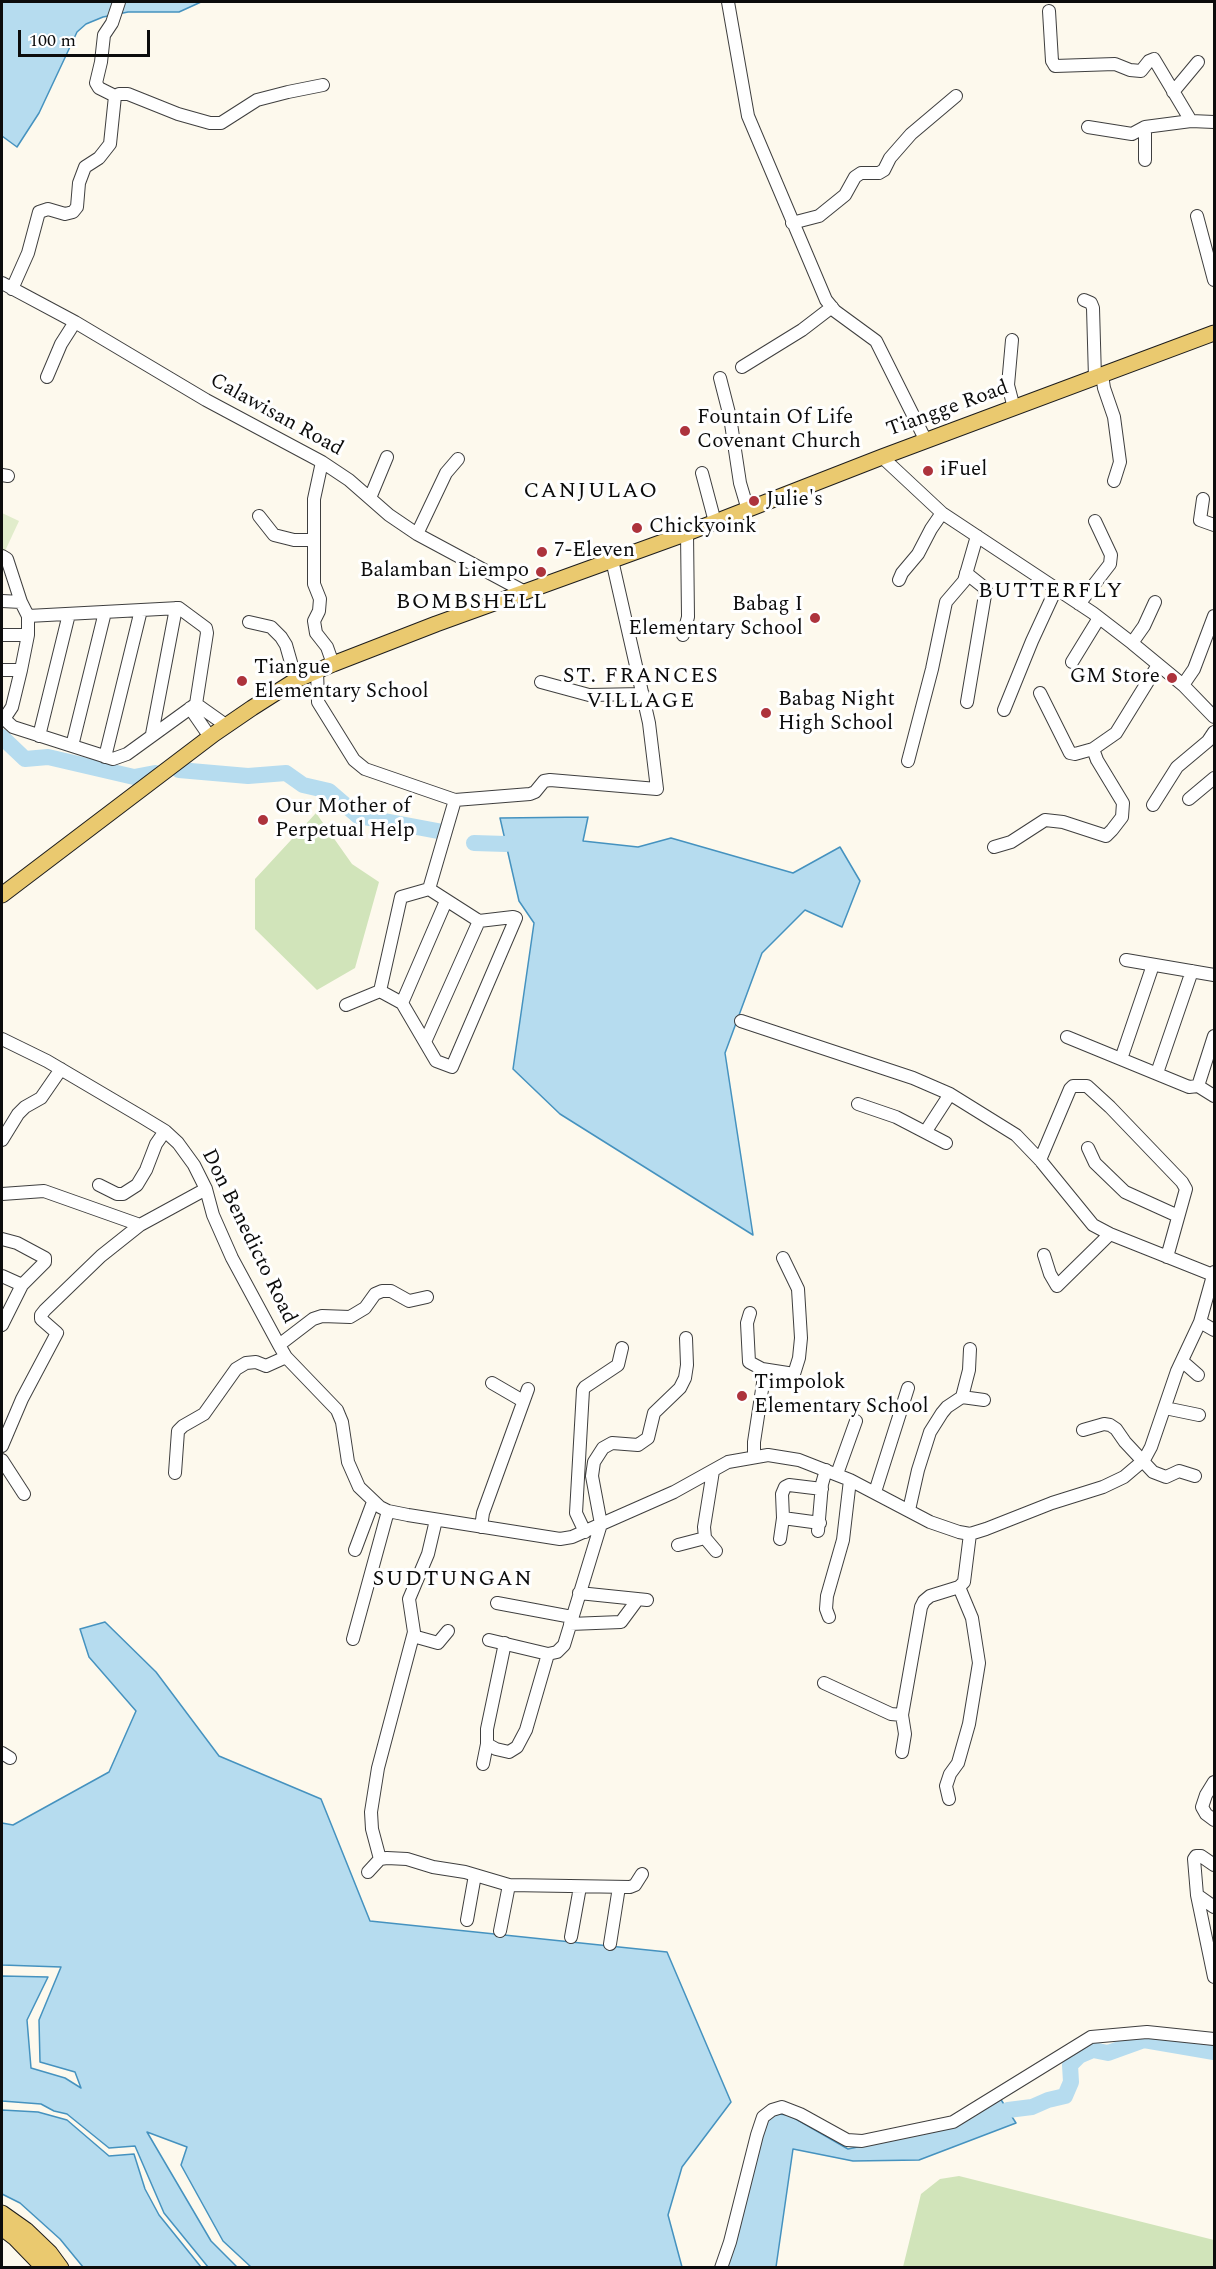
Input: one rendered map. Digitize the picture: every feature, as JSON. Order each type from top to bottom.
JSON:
[{"type":"main road","name":"Tiangge Road","points":[[2,895],[210,737],[296,680],[317,670],[1215,333]]},
{"type":"main road","points":[[2,2213],[26,2230],[50,2253],[61,2268]]},
{"type":"main road","points":[[2,2228],[44,2268]]},
{"type":"street","points":[[119,2],[112,23],[104,35],[96,83],[99,88],[115,96],[128,94],[178,114],[210,123],[221,123],[256,100],[323,85]]},
{"type":"street","points":[[728,2],[748,116],[826,300],[876,341],[926,441]]},
{"type":"street","points":[[1049,11],[1052,61],[1055,66],[1115,64],[1141,71],[1149,61],[1154,59],[1191,121]]},
{"type":"street","points":[[1173,92],[1198,62]]},
{"type":"street","points":[[7,286],[28,253],[39,212],[48,209],[65,214],[73,212],[77,207],[79,183],[85,167],[99,158],[110,144],[115,96]]},
{"type":"street","points":[[792,223],[819,216],[845,195],[855,177],[861,172],[879,173],[884,170],[890,158],[911,134],[956,96]]},
{"type":"street","points":[[1088,127],[1124,134],[1137,132],[1145,127],[1191,121],[1215,122]]},
{"type":"street","points":[[1145,127],[1145,160]]},
{"type":"street","points":[[1197,216],[1215,280]]},
{"type":"street","name":"Calawisan Road","points":[[7,286],[75,322],[206,400],[321,462],[349,480],[389,515],[417,534],[525,592]]},
{"type":"street","points":[[1084,300],[1091,303],[1093,308],[1098,376],[1114,417],[1120,462],[1114,481]]},
{"type":"street","points":[[742,367],[802,330],[832,307]]},
{"type":"street","points":[[47,377],[61,344],[75,322]]},
{"type":"street","points":[[1012,340],[1008,386],[1014,408]]},
{"type":"street","points":[[720,378],[730,417],[740,483],[748,510]]},
{"type":"street","points":[[370,498],[387,457]]},
{"type":"street","points":[[882,457],[942,513],[1079,604],[1132,643],[1183,685],[1215,717]]},
{"type":"street","points":[[417,534],[446,473],[458,459]]},
{"type":"street","points":[[321,462],[314,499],[314,584],[320,599],[319,611],[314,621],[316,633],[327,647],[333,664]]},
{"type":"street","points":[[702,473],[715,522]]},
{"type":"street","points":[[1203,499],[1200,520],[1215,525]]},
{"type":"street","points":[[899,580],[918,554],[942,513]]},
{"type":"street","points":[[259,516],[274,535],[294,540],[314,540]]},
{"type":"street","points":[[1079,604],[1110,564],[1111,555],[1095,521]]},
{"type":"street","points":[[683,635],[688,617],[687,533]]},
{"type":"street","points":[[908,761],[932,669],[946,602],[950,595],[959,588],[977,536]]},
{"type":"street","points":[[2,556],[7,559],[28,616],[28,635],[12,707],[3,718],[13,727],[109,758],[127,754],[193,706]]},
{"type":"street","points":[[317,670],[318,702],[354,760],[365,770],[455,800],[530,794],[535,792],[544,781],[550,780],[657,789],[649,723],[612,560]]},
{"type":"street","points":[[966,573],[986,589],[967,702]]},
{"type":"street","points":[[1004,710],[1056,589]]},
{"type":"street","points":[[2,601],[21,602]]},
{"type":"street","points":[[1132,643],[1144,626],[1155,602]]},
{"type":"street","points":[[28,616],[177,608],[206,628],[207,633],[193,706],[210,737]]},
{"type":"street","points":[[152,734],[177,608]]},
{"type":"street","points":[[109,758],[141,610]]},
{"type":"street","points":[[72,746],[105,612]]},
{"type":"street","points":[[39,736],[69,614]]},
{"type":"street","points":[[1183,685],[1194,669],[1215,616]]},
{"type":"street","points":[[1071,662],[1099,618]]},
{"type":"street","points":[[249,622],[271,627],[281,637],[286,645],[296,680]]},
{"type":"street","points":[[2,635],[28,635]]},
{"type":"street","points":[[1040,693],[1070,753],[1093,750],[1116,733],[1158,665]]},
{"type":"street","points":[[2,670],[21,669]]},
{"type":"street","points":[[542,682],[590,695],[643,694]]},
{"type":"street","points":[[193,706],[227,726]]},
{"type":"street","points":[[1153,805],[1177,767],[1208,741],[1215,732]]},
{"type":"street","points":[[994,847],[1011,842],[1046,820],[1063,822],[1106,836],[1122,817],[1123,803],[1093,750]]},
{"type":"street","points":[[1189,799],[1215,778]]},
{"type":"street","points":[[429,889],[455,800]]},
{"type":"street","points":[[380,991],[402,1003],[436,1061],[452,1067],[516,918],[479,921],[429,889]]},
{"type":"street","points":[[380,991],[401,897],[429,889]]},
{"type":"street","points":[[402,1003],[446,901]]},
{"type":"street","points":[[425,1042],[479,921]]},
{"type":"street","points":[[1126,960],[1215,975]]},
{"type":"street","points":[[1121,1059],[1153,965]]},
{"type":"street","points":[[1157,1073],[1192,971]]},
{"type":"street","points":[[346,1005],[380,991]]},
{"type":"street","points":[[741,1021],[913,1078],[950,1094],[1016,1135],[1094,1225],[1110,1234],[1214,1274],[1200,1322],[1182,1361],[1151,1448],[1143,1461],[1124,1477],[1103,1487],[1052,1503],[970,1534],[966,1578],[959,1587],[930,1596],[924,1601],[921,1607],[902,1715],[905,1734],[902,1752]]},
{"type":"street","points":[[1198,1086],[1215,1036]]},
{"type":"street","points":[[1067,1037],[1190,1087],[1198,1086],[1215,1096]]},
{"type":"street","name":"Don Benedicto Road","points":[[2,1039],[61,1069],[165,1131],[178,1143],[194,1165],[206,1189],[213,1215],[232,1258],[279,1346],[286,1357],[337,1410],[342,1422],[348,1462],[359,1487],[373,1502],[388,1511],[560,1539],[585,1532],[674,1492],[728,1462],[768,1455],[799,1460],[831,1472],[937,1524],[970,1534]]},
{"type":"street","points":[[2,1140],[18,1114],[25,1107],[42,1098],[61,1069]]},
{"type":"street","points":[[1040,1160],[1070,1089],[1073,1086],[1087,1086],[1110,1107],[1182,1182],[1186,1189],[1167,1257]]},
{"type":"street","points":[[926,1131],[950,1094]]},
{"type":"street","points":[[858,1104],[896,1117],[946,1143]]},
{"type":"street","points":[[99,1185],[123,1194],[137,1185],[146,1170],[156,1144],[165,1131]]},
{"type":"street","points":[[1088,1148],[1095,1163],[1125,1192],[1178,1216]]},
{"type":"street","points":[[2,1446],[22,1399],[57,1333],[41,1319],[40,1315],[101,1256],[140,1225],[206,1189]]},
{"type":"street","points":[[2,1194],[44,1191],[140,1225]]},
{"type":"street","points":[[1044,1255],[1050,1274],[1057,1286],[1110,1234]]},
{"type":"street","points":[[2,1239],[17,1243],[45,1258],[44,1264],[21,1285],[3,1318]]},
{"type":"street","points":[[750,1313],[747,1323],[748,1362],[765,1370],[794,1374],[799,1358],[801,1324],[798,1289],[783,1258]]},
{"type":"street","points":[[2,1276],[21,1285]]},
{"type":"street","points":[[279,1346],[313,1318],[350,1317],[365,1308],[375,1294],[382,1291],[391,1291],[409,1301],[428,1297]]},
{"type":"street","points":[[1200,1322],[1215,1330]]},
{"type":"street","points":[[487,1744],[509,1752],[517,1747],[526,1730],[552,1653],[564,1645],[601,1524],[592,1476],[594,1462],[603,1448],[612,1443],[638,1445],[648,1438],[654,1413],[680,1388],[685,1378],[686,1338]]},
{"type":"street","points":[[585,1532],[576,1512],[583,1390],[618,1365],[622,1348]]},
{"type":"street","points":[[962,1397],[969,1370],[970,1349]]},
{"type":"street","points":[[175,1473],[178,1431],[193,1419],[204,1414],[236,1369],[246,1362],[266,1366],[286,1357]]},
{"type":"street","points":[[1182,1361],[1198,1375]]},
{"type":"street","points":[[754,1456],[765,1370]]},
{"type":"street","points":[[492,1383],[523,1401]]},
{"type":"street","points":[[875,1492],[908,1388]]},
{"type":"street","points":[[481,1527],[483,1513],[528,1389]]},
{"type":"street","points":[[909,1510],[930,1432],[947,1407],[962,1397],[984,1400]]},
{"type":"street","points":[[1164,1408],[1199,1415]]},
{"type":"street","points":[[783,1518],[819,1527],[822,1490],[856,1421]]},
{"type":"street","points":[[1083,1430],[1104,1424],[1110,1425],[1156,1474],[1167,1477],[1179,1471],[1195,1476]]},
{"type":"street","points":[[2,1460],[24,1494]]},
{"type":"street","points":[[713,1471],[704,1522],[705,1538],[716,1551]]},
{"type":"street","points":[[829,1617],[826,1609],[826,1596],[843,1540],[850,1480]]},
{"type":"street","points":[[780,1539],[784,1487],[789,1485],[822,1490]]},
{"type":"street","points":[[355,1550],[373,1502]]},
{"type":"street","points":[[353,1639],[388,1511]]},
{"type":"street","points":[[380,1859],[370,1812],[386,1732],[413,1636],[409,1599],[428,1554],[436,1520]]},
{"type":"street","points":[[678,1545],[705,1538]]},
{"type":"street","points":[[949,1799],[946,1786],[950,1774],[958,1763],[969,1724],[979,1663],[972,1618],[959,1587]]},
{"type":"street","points":[[497,1603],[571,1621],[621,1622],[643,1599],[579,1593]]},
{"type":"street","points":[[413,1636],[438,1643],[448,1630]]},
{"type":"street","points":[[489,1640],[552,1653]]},
{"type":"street","points":[[483,1764],[487,1729],[505,1643]]},
{"type":"street","points":[[824,1683],[891,1714],[902,1715]]},
{"type":"street","points":[[1215,1782],[1206,1795],[1202,1807],[1206,1814],[1215,1820]]},
{"type":"street","points":[[1215,1865],[1201,1856],[1196,1856],[1194,1859],[1197,1895],[1210,1941],[1215,1977]]},
{"type":"street","points":[[368,1872],[380,1859],[407,1859],[509,1885],[580,1887],[630,1887],[635,1885],[642,1874]]},
{"type":"street","points":[[467,1920],[475,1875]]},
{"type":"street","points":[[500,1931],[509,1885]]},
{"type":"street","points":[[571,1937],[580,1887]]},
{"type":"street","points":[[610,1944],[619,1887]]},
{"type":"street","points":[[1197,1895],[1215,1907]]},
{"type":"street","points":[[721,2268],[730,2242],[757,2135],[764,2117],[772,2110],[782,2108],[800,2114],[847,2140],[862,2141],[953,2122],[1091,2037],[1147,2031],[1215,2039]]},
{"type":"green space","points":[[2,513],[19,521],[5,551],[2,549]]},
{"type":"green space","points":[[316,813],[352,864],[379,882],[355,968],[317,990],[255,929],[255,879]]},
{"type":"green space","points":[[959,2176],[1214,2240],[1214,2267],[903,2267],[921,2194],[940,2179]]},
{"type":"water","points":[[2,2],[201,2],[179,12],[128,12],[103,17],[86,24],[77,32],[39,113],[17,147],[2,136]]},
{"type":"water","points":[[588,817],[583,841],[638,847],[671,838],[793,873],[840,847],[860,881],[842,927],[805,910],[762,953],[725,1053],[753,1235],[560,1114],[513,1069],[534,923],[519,901],[500,818]]},
{"type":"water","points":[[105,1622],[156,1672],[219,1756],[321,1799],[370,1921],[667,1952],[731,2102],[682,2167],[668,2215],[682,2267],[251,2267],[223,2241],[181,2165],[187,2147],[147,2132],[211,2241],[237,2267],[208,2267],[164,2213],[135,2146],[109,2148],[67,2114],[54,2111],[41,2104],[2,2101],[2,1976],[48,1977],[27,2020],[31,2068],[65,2078],[81,2088],[75,2072],[40,2062],[39,2020],[61,1967],[2,1965],[2,1823],[13,1825],[109,1772],[136,1711],[89,1657],[80,1629]]},
{"type":"water","points":[[998,2095],[1016,2123],[919,2160],[853,2161],[793,2149],[776,2267],[725,2268],[767,2119],[778,2114],[789,2115],[848,2149],[953,2127]]},
{"type":"water","points":[[2,2110],[38,2112],[67,2120],[109,2156],[134,2154],[145,2189],[159,2215],[201,2267],[83,2267],[60,2239],[20,2203],[2,2194]]},
{"type":"waterway","points":[[2,737],[25,759],[48,757],[134,777],[155,773]]},
{"type":"waterway","points":[[179,770],[248,776],[286,773],[303,785],[329,791],[358,816],[443,832]]},
{"type":"waterway","points":[[474,843],[506,844]]},
{"type":"waterway","points":[[988,2119],[1008,2110],[1032,2107],[1065,2096],[1071,2082],[1070,2065],[1079,2056],[1093,2050],[1108,2053],[1144,2040],[1214,2052]]},
{"type":"place","name":"Fountain Of Life Covenant Church","points":[[685,431]]},
{"type":"place","name":"iFuel","points":[[928,471]]},
{"type":"place","name":"Julie's","points":[[754,501]]},
{"type":"place","name":"Chickyoink","points":[[637,528]]},
{"type":"place","name":"7-Eleven","points":[[542,552]]},
{"type":"place","name":"Balamban Liempo","points":[[541,572]]},
{"type":"place","name":"Babag I Elementary School","points":[[815,618]]},
{"type":"place","name":"GM Store","points":[[1172,678]]},
{"type":"place","name":"Tiangue Elementary School","points":[[242,681]]},
{"type":"place","name":"Babag Night High School","points":[[766,713]]},
{"type":"place","name":"Our Mother of Perpetual Help","points":[[263,820]]},
{"type":"place","name":"Timpolok Elementary School","points":[[742,1396]]},
{"type":"district","name":"CANJULAO","points":[[591,493]]},
{"type":"district","name":"BUTTERFLY","points":[[1051,593]]},
{"type":"district","name":"BOMBSHELL","points":[[472,604]]},
{"type":"district","name":"ST. FRANCES VILLAGE","points":[[641,690]]},
{"type":"district","name":"SUDTUNGAN","points":[[453,1581]]}]
